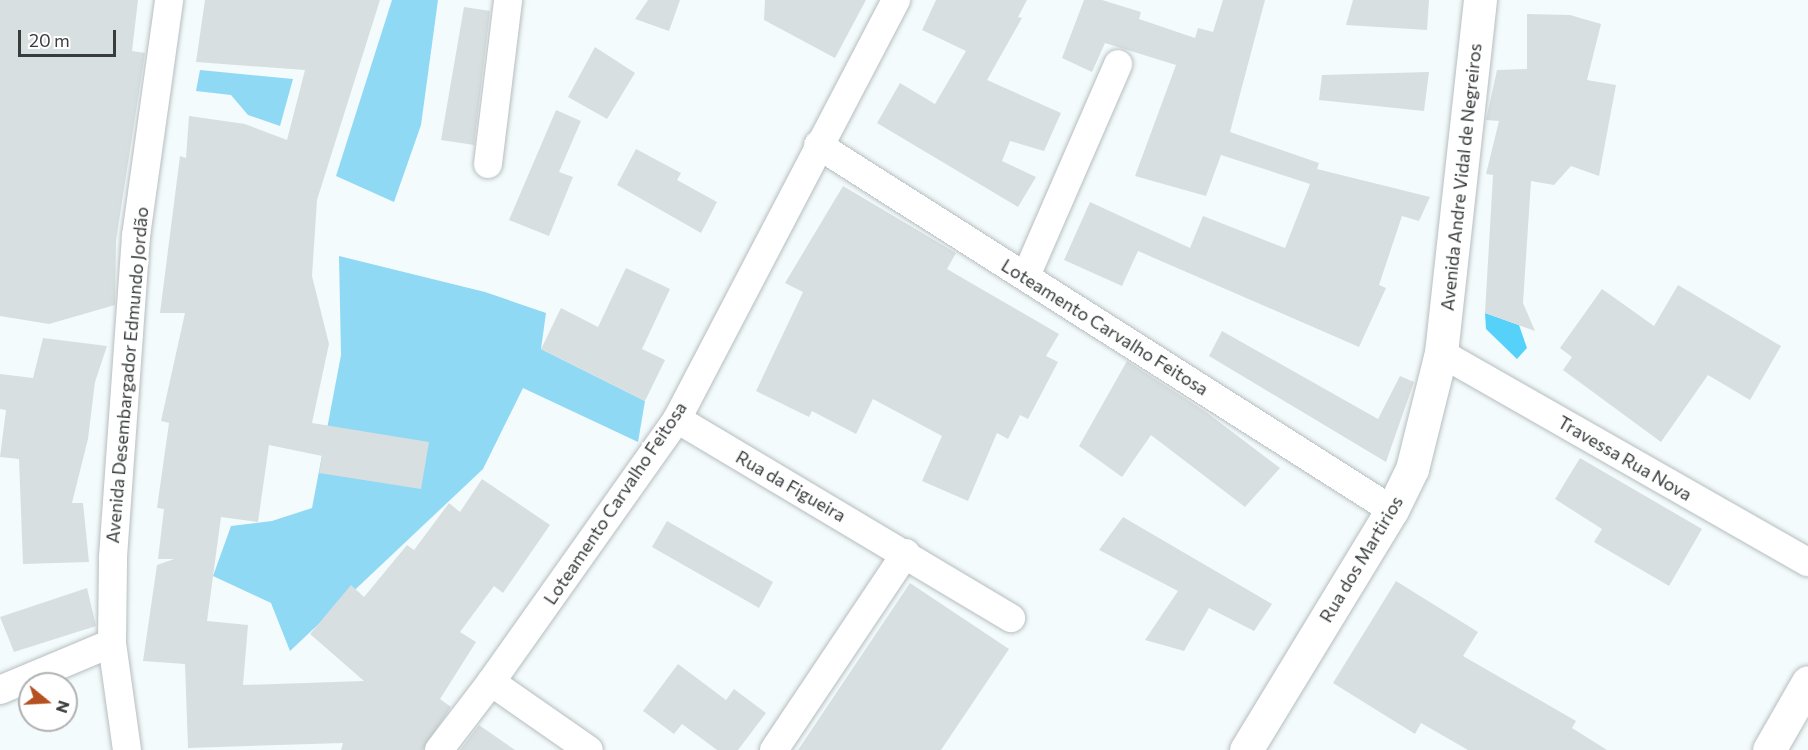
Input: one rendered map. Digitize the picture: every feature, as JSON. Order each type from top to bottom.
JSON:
[{"type":"street","name":"Avenida Desembargador Edmundo Jordão","points":[[127,750],[112,644],[113,557],[136,236],[169,0]]},
{"type":"street","points":[[488,164],[508,0]]},
{"type":"street","name":"Loteamento Carvalho Feitosa","points":[[439,750],[491,682],[677,419],[818,145],[896,0]]},
{"type":"street","name":"Avenida Andre Vidal de Negreiros","points":[[1441,354],[1480,0]]},
{"type":"street","points":[[1026,276],[1118,64]]},
{"type":"street","name":"Loteamento Carvalho Feitosa","points":[[818,145],[1392,510]]},
{"type":"street","name":"Rua dos Martirios","points":[[1246,750],[1392,510],[1412,469],[1441,354]]},
{"type":"street","name":"Travessa Rua Nova","points":[[1441,354],[1808,562]]},
{"type":"street","name":"Rua da Figueira","points":[[677,419],[906,553],[1011,618]]},
{"type":"street","points":[[774,750],[906,553]]},
{"type":"street","points":[[0,690],[112,644]]},
{"type":"street","points":[[491,682],[589,750]]},
{"type":"street","points":[[1769,750],[1808,682]]},
{"type":"shaded area","points":[[392,0],[438,0],[421,125],[394,202],[336,176]]},
{"type":"shaded area","points":[[200,70],[293,79],[280,126],[248,115],[231,95],[196,91]]},
{"type":"shaded area","points":[[339,256],[485,292],[546,313],[541,349],[645,401],[638,442],[523,388],[483,469],[290,651],[271,603],[213,576],[231,526],[272,521],[312,508],[341,355]]},
{"type":"shaded area","points":[[1485,313],[1519,325],[1527,348],[1517,359],[1486,329]]},
{"type":"building","points":[[0,0],[138,0],[132,51],[145,53],[116,241],[115,305],[49,324],[0,316]]},
{"type":"building","points":[[205,0],[380,0],[317,200],[312,276],[329,344],[312,423],[429,442],[421,489],[319,473],[322,456],[269,445],[258,522],[221,517],[207,621],[248,625],[243,685],[364,681],[310,634],[351,585],[364,597],[407,545],[414,550],[449,503],[460,512],[482,479],[550,525],[503,593],[494,586],[460,632],[476,642],[440,699],[451,707],[423,750],[341,750],[343,743],[188,748],[185,664],[143,661],[157,565],[174,559],[158,559],[164,509],[157,508],[169,423],[161,421],[185,313],[160,313],[180,156],[186,158],[189,116],[245,124],[287,140],[305,70],[196,62]]},
{"type":"building","points":[[648,0],[680,0],[669,31],[635,19]]},
{"type":"building","points":[[765,0],[866,0],[835,58],[764,20]]},
{"type":"building","points":[[936,0],[1027,0],[1018,17],[1022,18],[987,80],[1061,113],[1044,151],[1010,141],[1002,161],[1036,177],[1018,207],[877,123],[900,83],[935,104],[966,51],[922,30]]},
{"type":"building","points":[[1084,0],[1102,0],[1141,12],[1139,19],[1195,38],[1198,28],[1213,32],[1223,0],[1265,0],[1230,132],[1319,163],[1317,169],[1430,197],[1419,221],[1402,216],[1379,285],[1386,288],[1359,347],[1138,251],[1122,286],[1064,260],[1090,202],[1190,248],[1203,216],[1285,248],[1310,184],[1221,155],[1206,196],[1135,176],[1176,65],[1105,43],[1092,72],[1062,58]]},
{"type":"building","points":[[1353,0],[1429,0],[1427,30],[1346,25]]},
{"type":"building","points":[[464,7],[490,11],[474,145],[441,140]]},
{"type":"building","points":[[1527,14],[1570,15],[1601,24],[1587,80],[1616,85],[1599,176],[1571,166],[1554,185],[1531,181],[1523,303],[1535,331],[1485,313],[1493,175],[1486,174],[1499,121],[1486,120],[1497,70],[1527,69]]},
{"type":"building","points":[[595,47],[635,73],[607,119],[568,97]]},
{"type":"building","points":[[1429,72],[1424,111],[1319,100],[1322,75]]},
{"type":"building","points":[[556,110],[581,121],[559,172],[573,177],[549,236],[509,220]]},
{"type":"building","points":[[636,149],[681,173],[677,180],[717,202],[701,233],[617,185]]},
{"type":"building","points":[[843,186],[956,253],[947,269],[1059,334],[1046,356],[1058,362],[1028,419],[1020,415],[1008,439],[997,433],[968,501],[922,481],[942,436],[873,399],[856,434],[812,411],[809,417],[756,391],[803,292],[785,283]]},
{"type":"building","points":[[626,268],[670,289],[642,349],[665,360],[645,401],[541,349],[561,308],[598,327]]},
{"type":"building","points":[[1678,285],[1781,346],[1750,400],[1708,375],[1661,442],[1563,370],[1572,357],[1560,348],[1602,289],[1654,326]]},
{"type":"building","points":[[1222,331],[1378,419],[1400,376],[1414,382],[1386,462],[1209,356]]},
{"type":"building","points":[[43,338],[107,346],[95,382],[88,439],[72,503],[83,503],[89,562],[23,564],[19,459],[0,457],[6,410],[0,409],[0,374],[33,378]]},
{"type":"building","points":[[1127,361],[1206,412],[1280,468],[1245,507],[1151,435],[1122,477],[1079,446]]},
{"type":"building","points":[[1580,458],[1702,529],[1669,586],[1594,542],[1602,529],[1555,499]]},
{"type":"building","points":[[1123,517],[1272,604],[1254,631],[1209,608],[1184,651],[1145,640],[1178,591],[1099,550]]},
{"type":"building","points":[[667,521],[773,582],[759,608],[652,547]]},
{"type":"building","points":[[1396,581],[1478,632],[1463,656],[1576,721],[1572,728],[1607,750],[1468,750],[1421,723],[1415,734],[1333,683]]},
{"type":"building","points":[[910,583],[1009,649],[941,750],[798,750]]},
{"type":"building","points":[[87,588],[96,626],[14,652],[0,617]]},
{"type":"building","points":[[678,664],[726,700],[734,689],[766,713],[738,750],[717,750],[682,724],[674,734],[643,711]]},
{"type":"building","points":[[479,725],[515,750],[460,750]]}]
